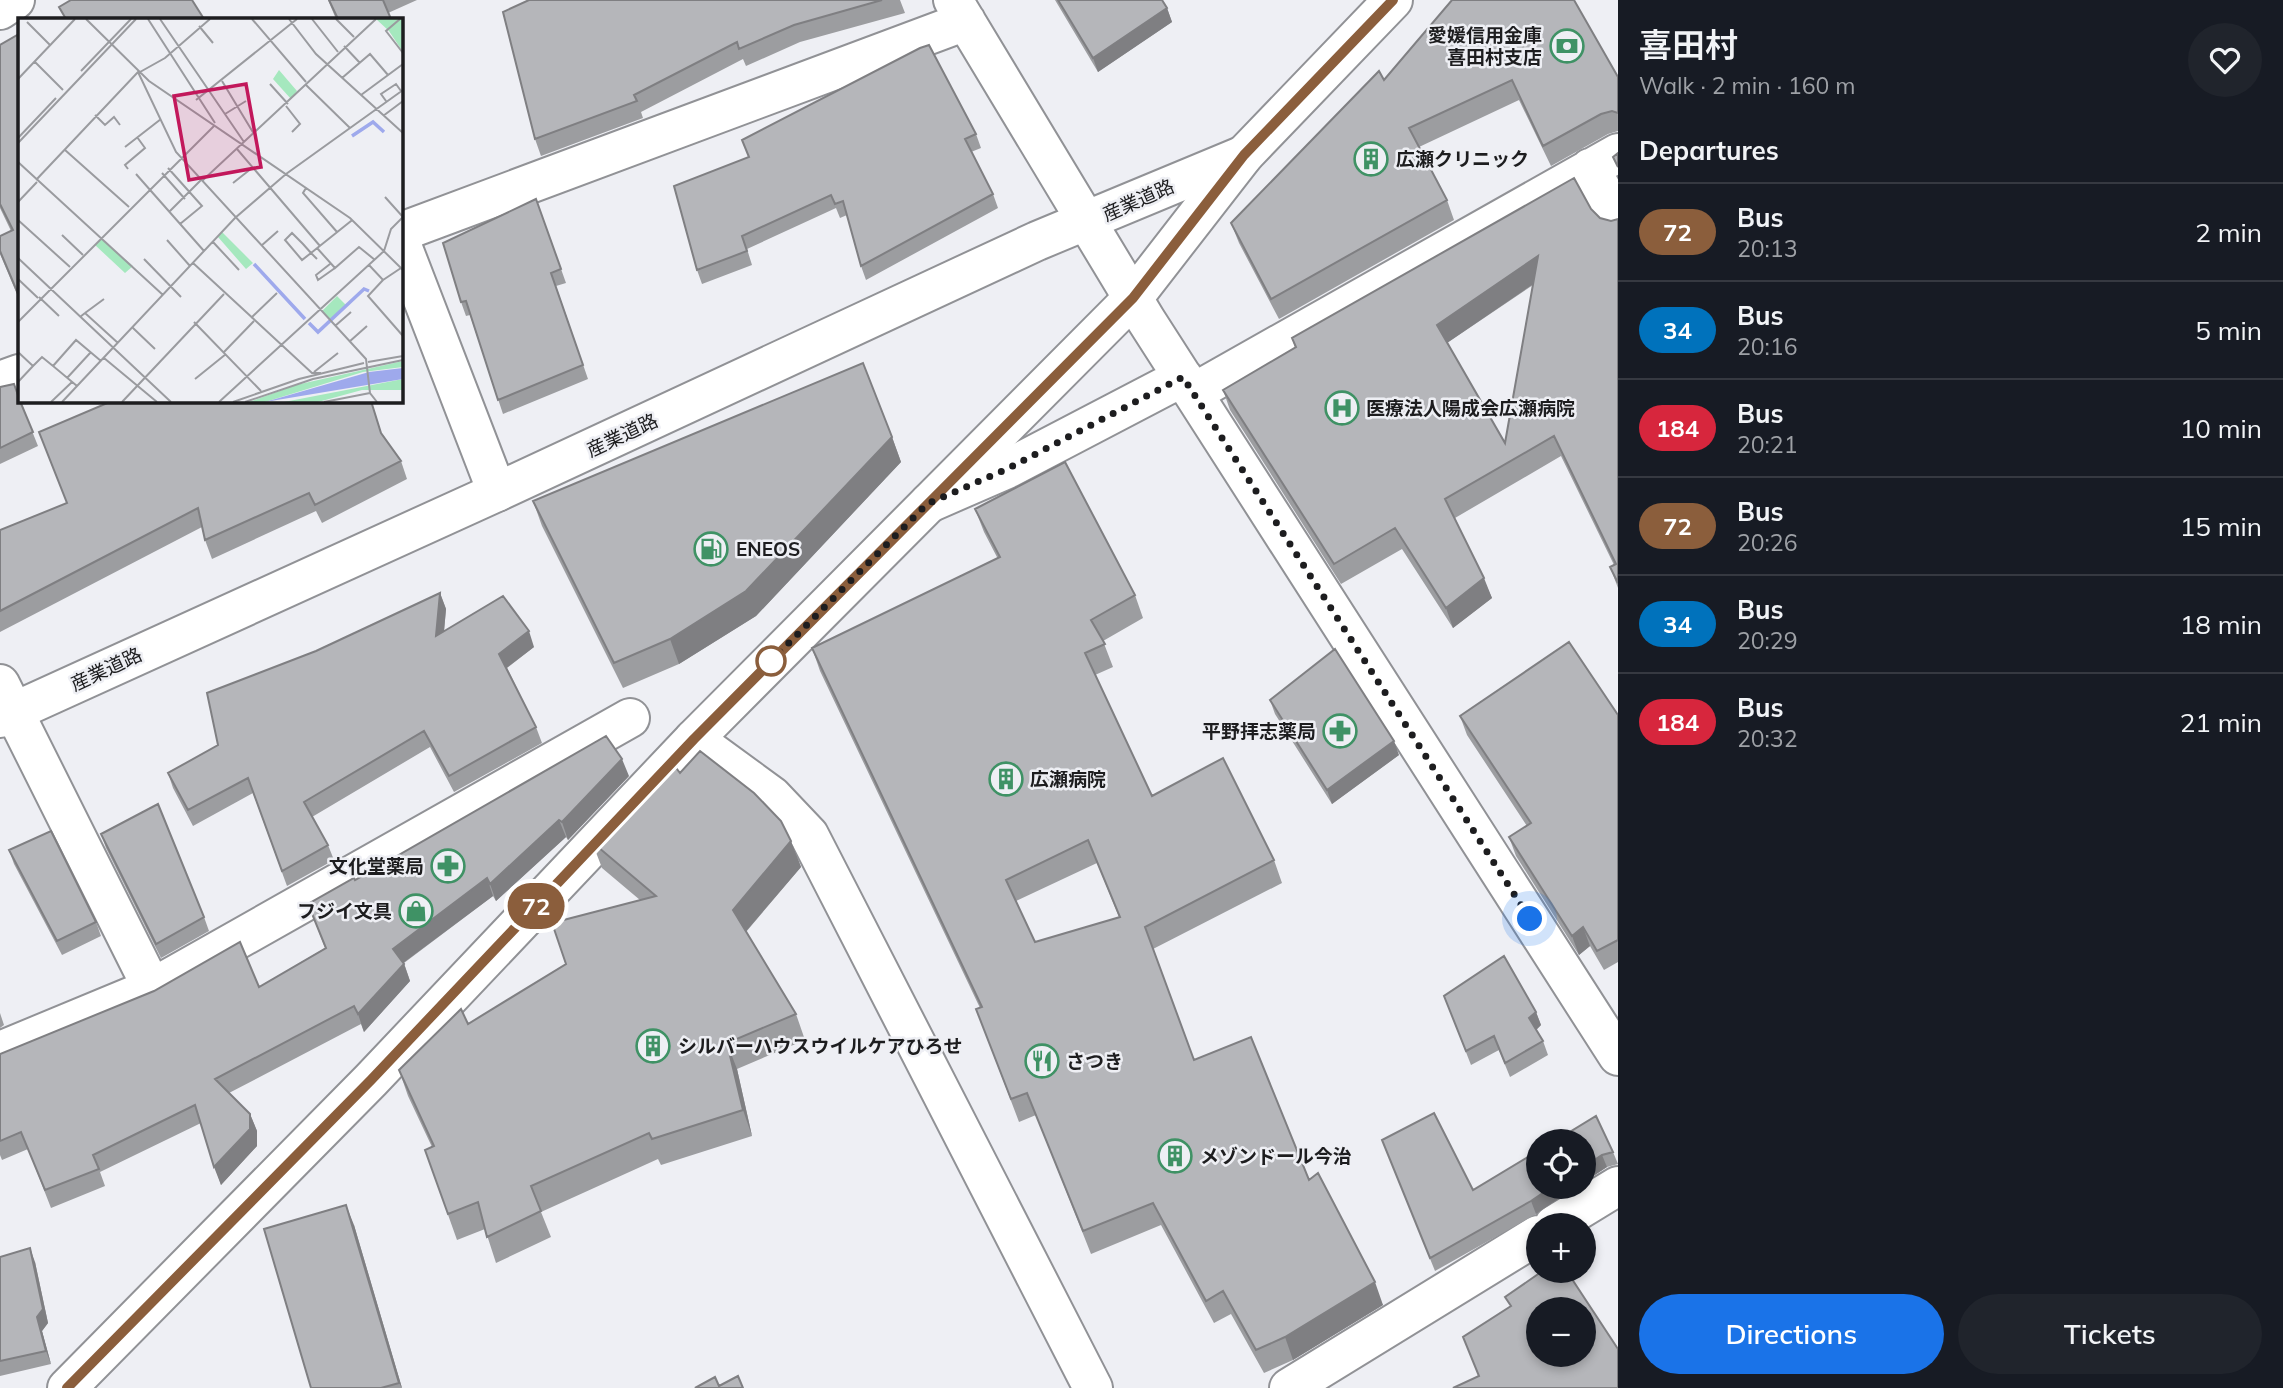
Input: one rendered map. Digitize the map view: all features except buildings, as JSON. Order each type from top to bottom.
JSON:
[{"type":"street","points":[[0,10],[15,0]]},
{"type":"street","points":[[67,1388],[371,1080],[694,739],[1133,298],[1244,155],[1393,0]]},
{"type":"street","points":[[402,232],[960,11],[1133,298],[1618,1056]]},
{"type":"street","name":"産業道路","points":[[5,704],[497,492],[1037,241],[1244,155]]},
{"type":"street","points":[[927,504],[1188,385],[1604,160],[1618,219]]},
{"type":"street","points":[[402,246],[497,492]]},
{"type":"street","points":[[0,381],[18,374]]},
{"type":"street","points":[[5,704],[152,988]]},
{"type":"street","points":[[0,1051],[152,988],[630,718]]},
{"type":"street","points":[[694,739],[772,796],[809,835],[1093,1388]]},
{"type":"street","points":[[1574,1213],[1618,1186]]},
{"type":"street","points":[[1289,1388],[1526,1242]]},
{"type":"bus line","name":"72","points":[[67,1388],[279,1170],[371,1080],[694,739],[1100,333],[1133,298],[1244,155],[1393,0]]},
{"type":"place","name":"愛媛信用金庫 喜田村支店","points":[[1567,46]]},
{"type":"place","name":"広瀬クリニック","points":[[1371,159]]},
{"type":"place","name":"医療法人陽成会広瀬病院","points":[[1342,408]]},
{"type":"place","name":"ENEOS","points":[[711,549]]},
{"type":"place","name":"平野拝志薬局","points":[[1340,731]]},
{"type":"place","name":"広瀬病院","points":[[1006,779]]},
{"type":"place","name":"文化堂薬局","points":[[448,866]]},
{"type":"place","name":"フジイ文具","points":[[416,911]]},
{"type":"place","name":"シルバーハウスウイルケアひろせ","points":[[653,1046]]},
{"type":"place","name":"さつき","points":[[1042,1061]]},
{"type":"place","name":"メゾンドール今治","points":[[1175,1156]]},
{"type":"route","points":[[771,661],[927,504],[1007,469],[1183,377],[1530,919]]}]
